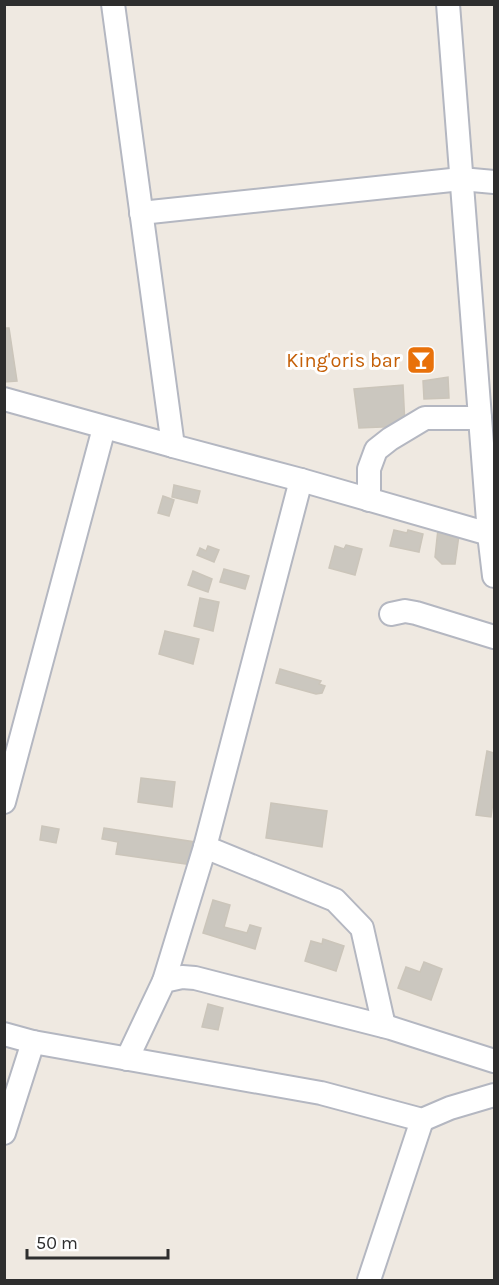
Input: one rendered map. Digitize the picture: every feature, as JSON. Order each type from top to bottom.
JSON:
[{"type":"street","points":[[113,4],[172,446]]},
{"type":"street","points":[[447,4],[495,576]]},
{"type":"street","points":[[141,213],[461,179],[495,182]]},
{"type":"street","points":[[4,399],[492,534]]},
{"type":"street","points":[[369,500],[369,468],[376,450],[390,439],[425,418],[480,418]]},
{"type":"street","points":[[4,802],[104,428]]},
{"type":"street","points":[[127,1059],[164,981],[205,848],[301,480]]},
{"type":"street","points":[[391,614],[405,611],[416,613],[495,638]]},
{"type":"street","points":[[205,848],[335,900],[362,928],[384,1026]]},
{"type":"street","points":[[164,981],[182,976],[195,978],[384,1026],[495,1061]]},
{"type":"street","points":[[4,1034],[33,1042],[321,1093],[422,1120],[450,1108],[495,1095]]},
{"type":"street","points":[[4,1133],[33,1042]]},
{"type":"street","points":[[369,1281],[422,1120]]},
{"type":"building","points":[[4,328],[9,328],[17,381],[4,382]]},
{"type":"building","points":[[448,377],[449,398],[424,399],[423,381]]},
{"type":"building","points":[[403,385],[405,426],[359,428],[354,389]]},
{"type":"building","points":[[174,485],[200,491],[197,503],[172,497]]},
{"type":"building","points":[[163,496],[174,500],[169,516],[158,513]]},
{"type":"building","points":[[438,529],[448,536],[459,535],[455,564],[442,564],[435,557]]},
{"type":"building","points":[[394,530],[407,533],[408,530],[423,534],[419,552],[390,546]]},
{"type":"building","points":[[346,545],[362,549],[355,575],[329,568],[335,546],[344,549]]},
{"type":"building","points":[[208,546],[219,550],[214,562],[197,555],[200,548],[206,551]]},
{"type":"building","points":[[224,569],[249,576],[245,589],[220,582]]},
{"type":"building","points":[[193,571],[212,579],[208,592],[188,585]]},
{"type":"building","points":[[200,598],[219,602],[213,631],[194,626]]},
{"type":"building","points":[[165,631],[199,639],[193,664],[159,654]]},
{"type":"building","points":[[280,669],[321,681],[319,684],[325,686],[322,693],[316,694],[276,683]]},
{"type":"building","points":[[487,751],[494,753],[494,794],[491,817],[476,815]]},
{"type":"building","points":[[141,778],[175,782],[172,807],[138,802]]},
{"type":"building","points":[[271,803],[327,811],[322,847],[266,838]]},
{"type":"building","points":[[42,826],[59,829],[56,843],[40,840]]},
{"type":"building","points":[[104,828],[195,842],[192,865],[116,854],[118,842],[102,839]]},
{"type":"building","points":[[213,900],[230,905],[224,927],[247,933],[250,925],[261,928],[255,949],[203,933]]},
{"type":"building","points":[[323,939],[344,946],[336,971],[305,961],[311,941],[322,944]]},
{"type":"building","points":[[424,962],[442,969],[431,1000],[398,988],[406,967],[420,972]]},
{"type":"building","points":[[208,1004],[223,1008],[218,1030],[202,1027]]},
{"type":"place","name":"King'oris bar","points":[[421,360]]}]
